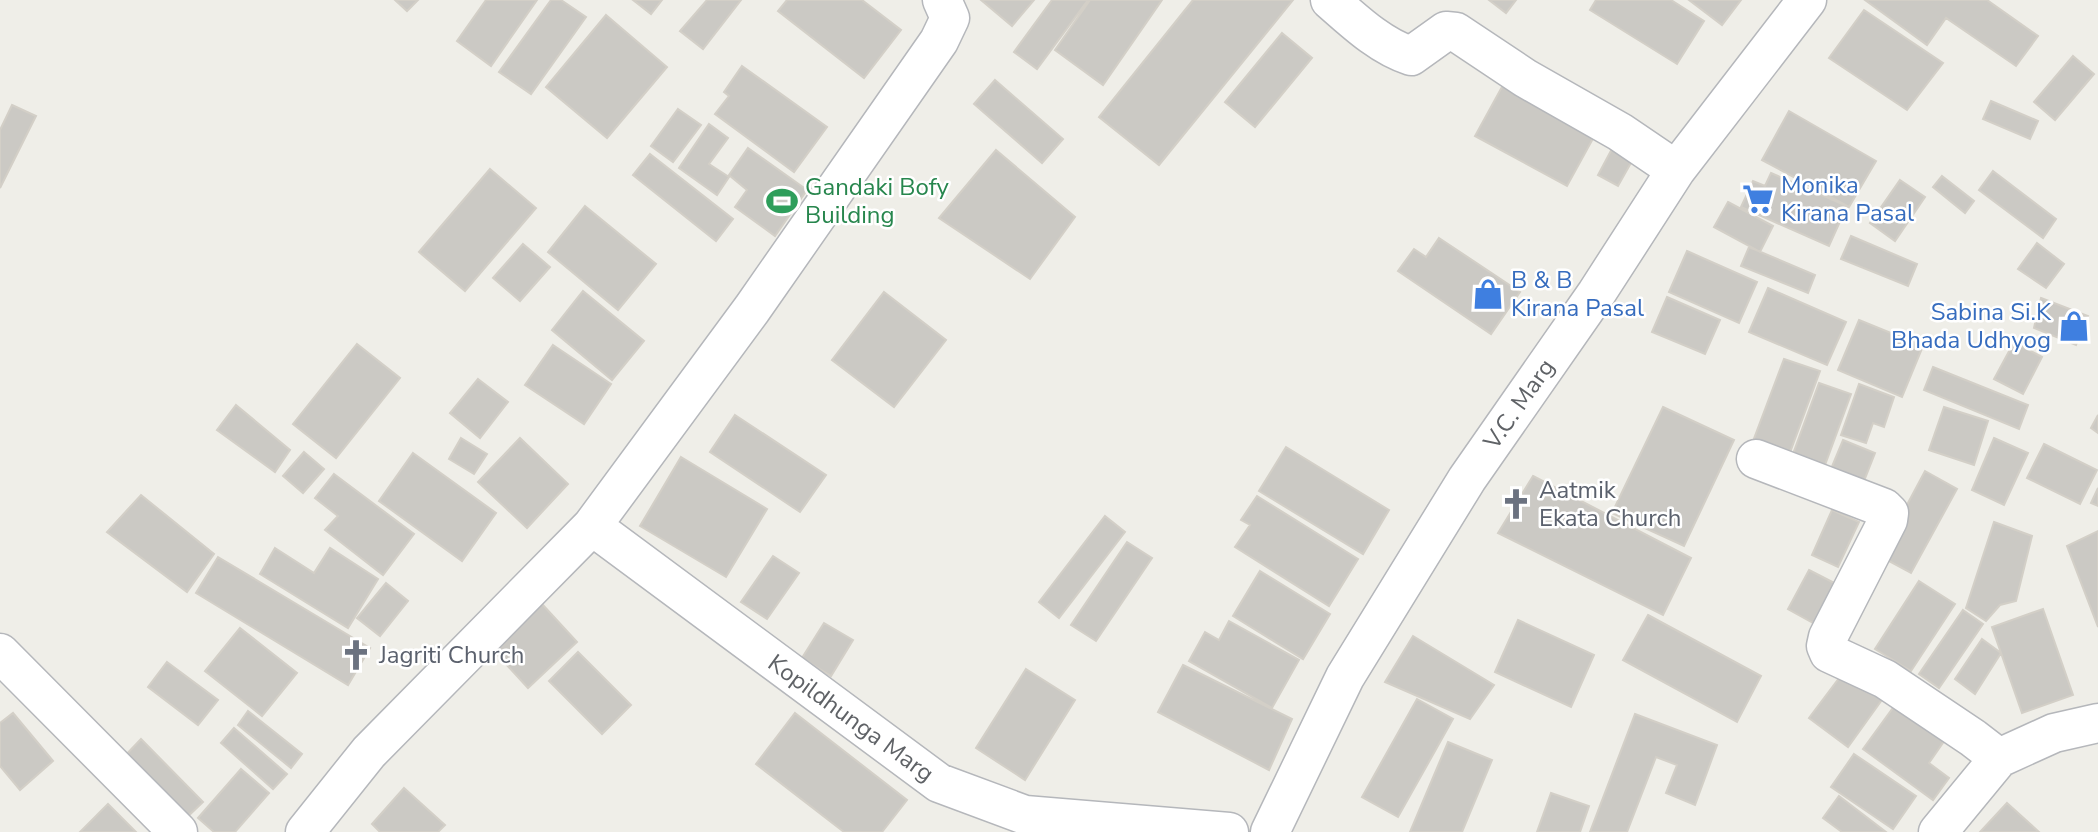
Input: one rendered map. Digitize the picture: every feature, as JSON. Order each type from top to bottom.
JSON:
[{"type":"street","points":[[305,832],[369,752],[592,526],[752,309],[939,41],[950,18],[942,0]]},
{"type":"street","points":[[1330,0],[1380,41],[1411,56],[1446,31],[1456,32],[1525,78],[1620,132],[1676,170]]},
{"type":"street","name":"V.C. Marg","points":[[1270,832],[1345,677],[1467,479],[1595,294],[1676,170],[1807,0]]},
{"type":"street","points":[[1756,459],[1884,508],[1889,513],[1888,520],[1828,637],[1826,646],[1829,653],[1885,679],[1999,758]]},
{"type":"street","name":"Kopildhunga Marg","points":[[592,526],[939,783],[1025,814],[1229,832]]},
{"type":"street","points":[[0,653],[178,832]]},
{"type":"street","points":[[1938,832],[1999,758],[2054,733],[2098,723]]},
{"type":"building","points":[[395,0],[418,0],[407,11]]},
{"type":"building","points":[[486,0],[537,0],[491,66],[457,41]]},
{"type":"building","points":[[551,0],[561,0],[586,17],[531,94],[499,72]]},
{"type":"building","points":[[633,0],[662,0],[651,14]]},
{"type":"building","points":[[707,0],[741,0],[703,49],[680,31]]},
{"type":"building","points":[[787,0],[862,0],[901,30],[864,78],[778,11]]},
{"type":"building","points":[[981,0],[1034,0],[1012,26]]},
{"type":"building","points":[[1052,0],[1088,0],[1037,69],[1014,52]]},
{"type":"building","points":[[1090,0],[1162,0],[1103,85],[1055,50]]},
{"type":"building","points":[[1193,0],[1293,0],[1159,165],[1099,117]]},
{"type":"building","points":[[1489,0],[1516,0],[1506,13]]},
{"type":"building","points":[[1596,0],[1671,0],[1704,21],[1677,64],[1590,10]]},
{"type":"building","points":[[1689,0],[1741,0],[1722,25]]},
{"type":"building","points":[[1865,0],[1987,0],[2038,36],[2016,66],[1946,18],[1927,45]]},
{"type":"building","points":[[1864,10],[1943,63],[1907,110],[1829,58]]},
{"type":"building","points":[[606,15],[667,67],[607,138],[546,87]]},
{"type":"building","points":[[1282,33],[1312,58],[1255,127],[1225,102]]},
{"type":"building","points":[[2073,56],[2094,74],[2055,120],[2034,102]]},
{"type":"building","points":[[742,66],[827,127],[794,172],[715,114],[729,96],[724,92]]},
{"type":"building","points":[[995,80],[1063,139],[1042,163],[974,104]]},
{"type":"building","points":[[1503,85],[1595,135],[1567,186],[1475,136]]},
{"type":"building","points":[[1991,101],[2038,121],[2030,139],[1983,119]]},
{"type":"building","points":[[12,105],[36,116],[0,188],[0,130]]},
{"type":"building","points":[[678,109],[701,125],[673,162],[651,146]]},
{"type":"building","points":[[1789,111],[1876,161],[1849,207],[1762,160]]},
{"type":"building","points":[[709,124],[728,138],[709,164],[729,177],[717,195],[679,168]]},
{"type":"building","points":[[1615,143],[1636,154],[1618,186],[1598,175]]},
{"type":"building","points":[[748,148],[807,190],[775,236],[735,207],[747,190],[729,175]]},
{"type":"building","points":[[996,150],[1075,217],[1030,279],[939,218]]},
{"type":"building","points":[[650,154],[733,219],[716,241],[633,175]]},
{"type":"building","points":[[490,169],[536,208],[465,291],[419,252]]},
{"type":"building","points":[[1993,171],[2056,219],[2043,238],[1979,190]]},
{"type":"building","points":[[1771,173],[1847,206],[1829,246],[1741,207],[1753,181],[1765,186]]},
{"type":"building","points":[[1942,176],[1974,201],[1965,213],[1933,187]]},
{"type":"building","points":[[1900,180],[1925,197],[1895,241],[1870,223]]},
{"type":"building","points":[[1728,202],[1773,226],[1760,252],[1714,227]]},
{"type":"building","points":[[585,206],[656,264],[618,310],[548,252]]},
{"type":"building","points":[[1851,236],[1917,264],[1908,286],[1841,259]]},
{"type":"building","points":[[1439,238],[1520,292],[1491,334],[1398,271],[1414,249],[1426,257]]},
{"type":"building","points":[[2037,243],[2064,264],[2046,288],[2018,269]]},
{"type":"building","points":[[523,244],[550,267],[520,301],[493,278]]},
{"type":"building","points":[[1749,247],[1815,275],[1808,293],[1741,266]]},
{"type":"building","points":[[1687,251],[1757,282],[1739,323],[1669,292]]},
{"type":"building","points":[[1768,288],[1846,322],[1827,365],[1749,332]]},
{"type":"building","points":[[583,291],[644,341],[612,380],[552,330]]},
{"type":"building","points":[[884,292],[946,340],[894,407],[832,360]]},
{"type":"building","points":[[1667,297],[1720,320],[1705,354],[1652,332]]},
{"type":"building","points":[[2041,298],[2088,316],[2076,345],[2034,328]]},
{"type":"building","points":[[1859,320],[1923,346],[1902,397],[1838,370]]},
{"type":"building","points":[[2014,342],[2042,357],[2023,394],[1994,379]]},
{"type":"building","points":[[357,344],[400,378],[336,458],[293,424]]},
{"type":"building","points":[[553,345],[611,384],[584,424],[525,385]]},
{"type":"building","points":[[1784,359],[1820,371],[1788,458],[1752,444]]},
{"type":"building","points":[[1933,367],[2028,405],[2019,429],[1924,390]]},
{"type":"building","points":[[478,379],[508,402],[480,438],[450,413]]},
{"type":"building","points":[[1819,383],[1851,394],[1825,465],[1793,454]]},
{"type":"building","points":[[1859,384],[1894,397],[1884,427],[1873,423],[1866,443],[1841,435]]},
{"type":"building","points":[[236,405],[290,450],[275,472],[217,430]]},
{"type":"building","points":[[1663,407],[1734,440],[1684,546],[1612,513]]},
{"type":"building","points":[[1944,407],[1988,421],[1974,465],[1929,450]]},
{"type":"building","points":[[735,415],[826,475],[800,512],[710,452]]},
{"type":"building","points":[[2098,415],[2098,433],[2091,428]]},
{"type":"building","points":[[461,438],[487,454],[474,474],[449,459]]},
{"type":"building","points":[[520,438],[568,484],[527,528],[478,482]]},
{"type":"building","points":[[1994,438],[2028,453],[2004,505],[1972,490]]},
{"type":"building","points":[[1843,440],[1875,453],[1864,481],[1831,469]]},
{"type":"building","points":[[2044,444],[2097,470],[2080,504],[2027,478]]},
{"type":"building","points":[[1286,447],[1389,510],[1363,554],[1259,491]]},
{"type":"building","points":[[304,452],[324,469],[303,493],[283,476]]},
{"type":"building","points":[[413,453],[496,513],[462,561],[379,501]]},
{"type":"building","points":[[681,457],[767,509],[726,577],[640,526]]},
{"type":"building","points":[[1925,471],[1957,489],[1911,573],[1887,560],[1893,531]]},
{"type":"building","points":[[334,474],[414,534],[383,575],[325,530],[338,516],[315,498]]},
{"type":"building","points":[[1533,476],[1691,558],[1663,615],[1498,533]]},
{"type":"building","points":[[2098,488],[2098,506],[2091,503]]},
{"type":"building","points":[[141,495],[214,554],[187,592],[107,532]]},
{"type":"building","points":[[1257,496],[1358,559],[1329,606],[1235,547],[1250,525],[1241,520]]},
{"type":"building","points":[[1832,510],[1859,522],[1838,567],[1812,555]]},
{"type":"building","points":[[1105,516],[1125,532],[1059,618],[1039,602]]},
{"type":"building","points":[[1994,522],[2032,536],[2016,601],[2000,605],[1986,621],[1966,608]]},
{"type":"building","points":[[2098,531],[2098,627],[2067,546]]},
{"type":"building","points":[[1127,542],[1152,558],[1096,641],[1071,625]]},
{"type":"building","points":[[275,548],[314,573],[330,548],[378,579],[348,628],[260,574]]},
{"type":"building","points":[[773,556],[799,573],[767,619],[741,602]]},
{"type":"building","points":[[218,557],[370,648],[348,685],[196,593]]},
{"type":"building","points":[[1809,570],[1844,588],[1822,628],[1788,609]]},
{"type":"building","points":[[1260,571],[1330,614],[1303,659],[1233,616]]},
{"type":"building","points":[[1919,581],[1955,604],[1911,671],[1875,649]]},
{"type":"building","points":[[386,583],[408,601],[380,636],[357,618]]},
{"type":"building","points":[[542,604],[577,642],[528,688],[493,650]]},
{"type":"building","points":[[2043,609],[2073,695],[2022,713],[1992,627]]},
{"type":"building","points":[[1963,610],[1983,624],[1939,688],[1919,674]]},
{"type":"building","points":[[1648,615],[1761,676],[1737,722],[1623,660]]},
{"type":"building","points":[[1518,620],[1594,655],[1571,707],[1495,672]]},
{"type":"building","points":[[1229,621],[1299,660],[1272,708],[1189,661],[1205,632],[1219,640]]},
{"type":"building","points":[[824,623],[853,640],[831,676],[802,658]]},
{"type":"building","points":[[240,628],[297,673],[262,716],[205,671]]},
{"type":"building","points":[[1413,636],[1494,685],[1470,719],[1385,682]]},
{"type":"building","points":[[1982,639],[2001,653],[1975,694],[1955,679]]},
{"type":"building","points":[[578,652],[631,705],[602,734],[549,681]]},
{"type":"building","points":[[167,662],[218,700],[198,725],[148,687]]},
{"type":"building","points":[[1183,665],[1292,719],[1269,770],[1158,712]]},
{"type":"building","points":[[1026,669],[1075,700],[1025,780],[976,748]]},
{"type":"building","points":[[1846,669],[1884,697],[1848,747],[1809,718]]},
{"type":"building","points":[[1417,699],[1453,719],[1398,817],[1362,797]]},
{"type":"building","points":[[1898,701],[1947,737],[1929,763],[1949,778],[1933,800],[1863,749]]},
{"type":"building","points":[[248,711],[302,754],[291,768],[238,725]]},
{"type":"building","points":[[13,713],[53,761],[20,790],[0,766],[0,723]]},
{"type":"building","points":[[795,713],[907,800],[882,832],[844,832],[756,764]]},
{"type":"building","points":[[1635,714],[1717,745],[1695,805],[1666,793],[1677,765],[1656,757],[1627,832],[1590,832]]},
{"type":"building","points":[[234,728],[287,774],[273,789],[221,743]]},
{"type":"building","points":[[141,739],[203,802],[183,821],[120,761]]},
{"type":"building","points":[[1448,742],[1492,760],[1462,832],[1410,832]]},
{"type":"building","points":[[1854,754],[1916,796],[1893,829],[1831,787]]},
{"type":"building","points":[[241,769],[269,793],[235,832],[214,832],[198,818]]},
{"type":"building","points":[[404,788],[445,825],[438,832],[380,832],[372,824]]},
{"type":"building","points":[[1551,793],[1589,806],[1580,832],[1537,832]]},
{"type":"building","points":[[1839,796],[1886,832],[1842,832],[1823,818]]},
{"type":"building","points":[[2007,803],[2039,832],[1980,832]]},
{"type":"building","points":[[108,804],[136,832],[80,832]]},
{"type":"place","name":"Monika Kirana Pasal","points":[[1758,199]]},
{"type":"place","name":"Gandaki Bofy Building","points":[[782,201]]},
{"type":"place","name":"B & B Kirana Pasal","points":[[1488,294]]},
{"type":"place","name":"Sabina Si.K Bhada Udhyog","points":[[2074,326]]},
{"type":"place","name":"Aatmik Ekata Church","points":[[1516,504]]},
{"type":"place","name":"Jagriti Church","points":[[356,655]]}]
